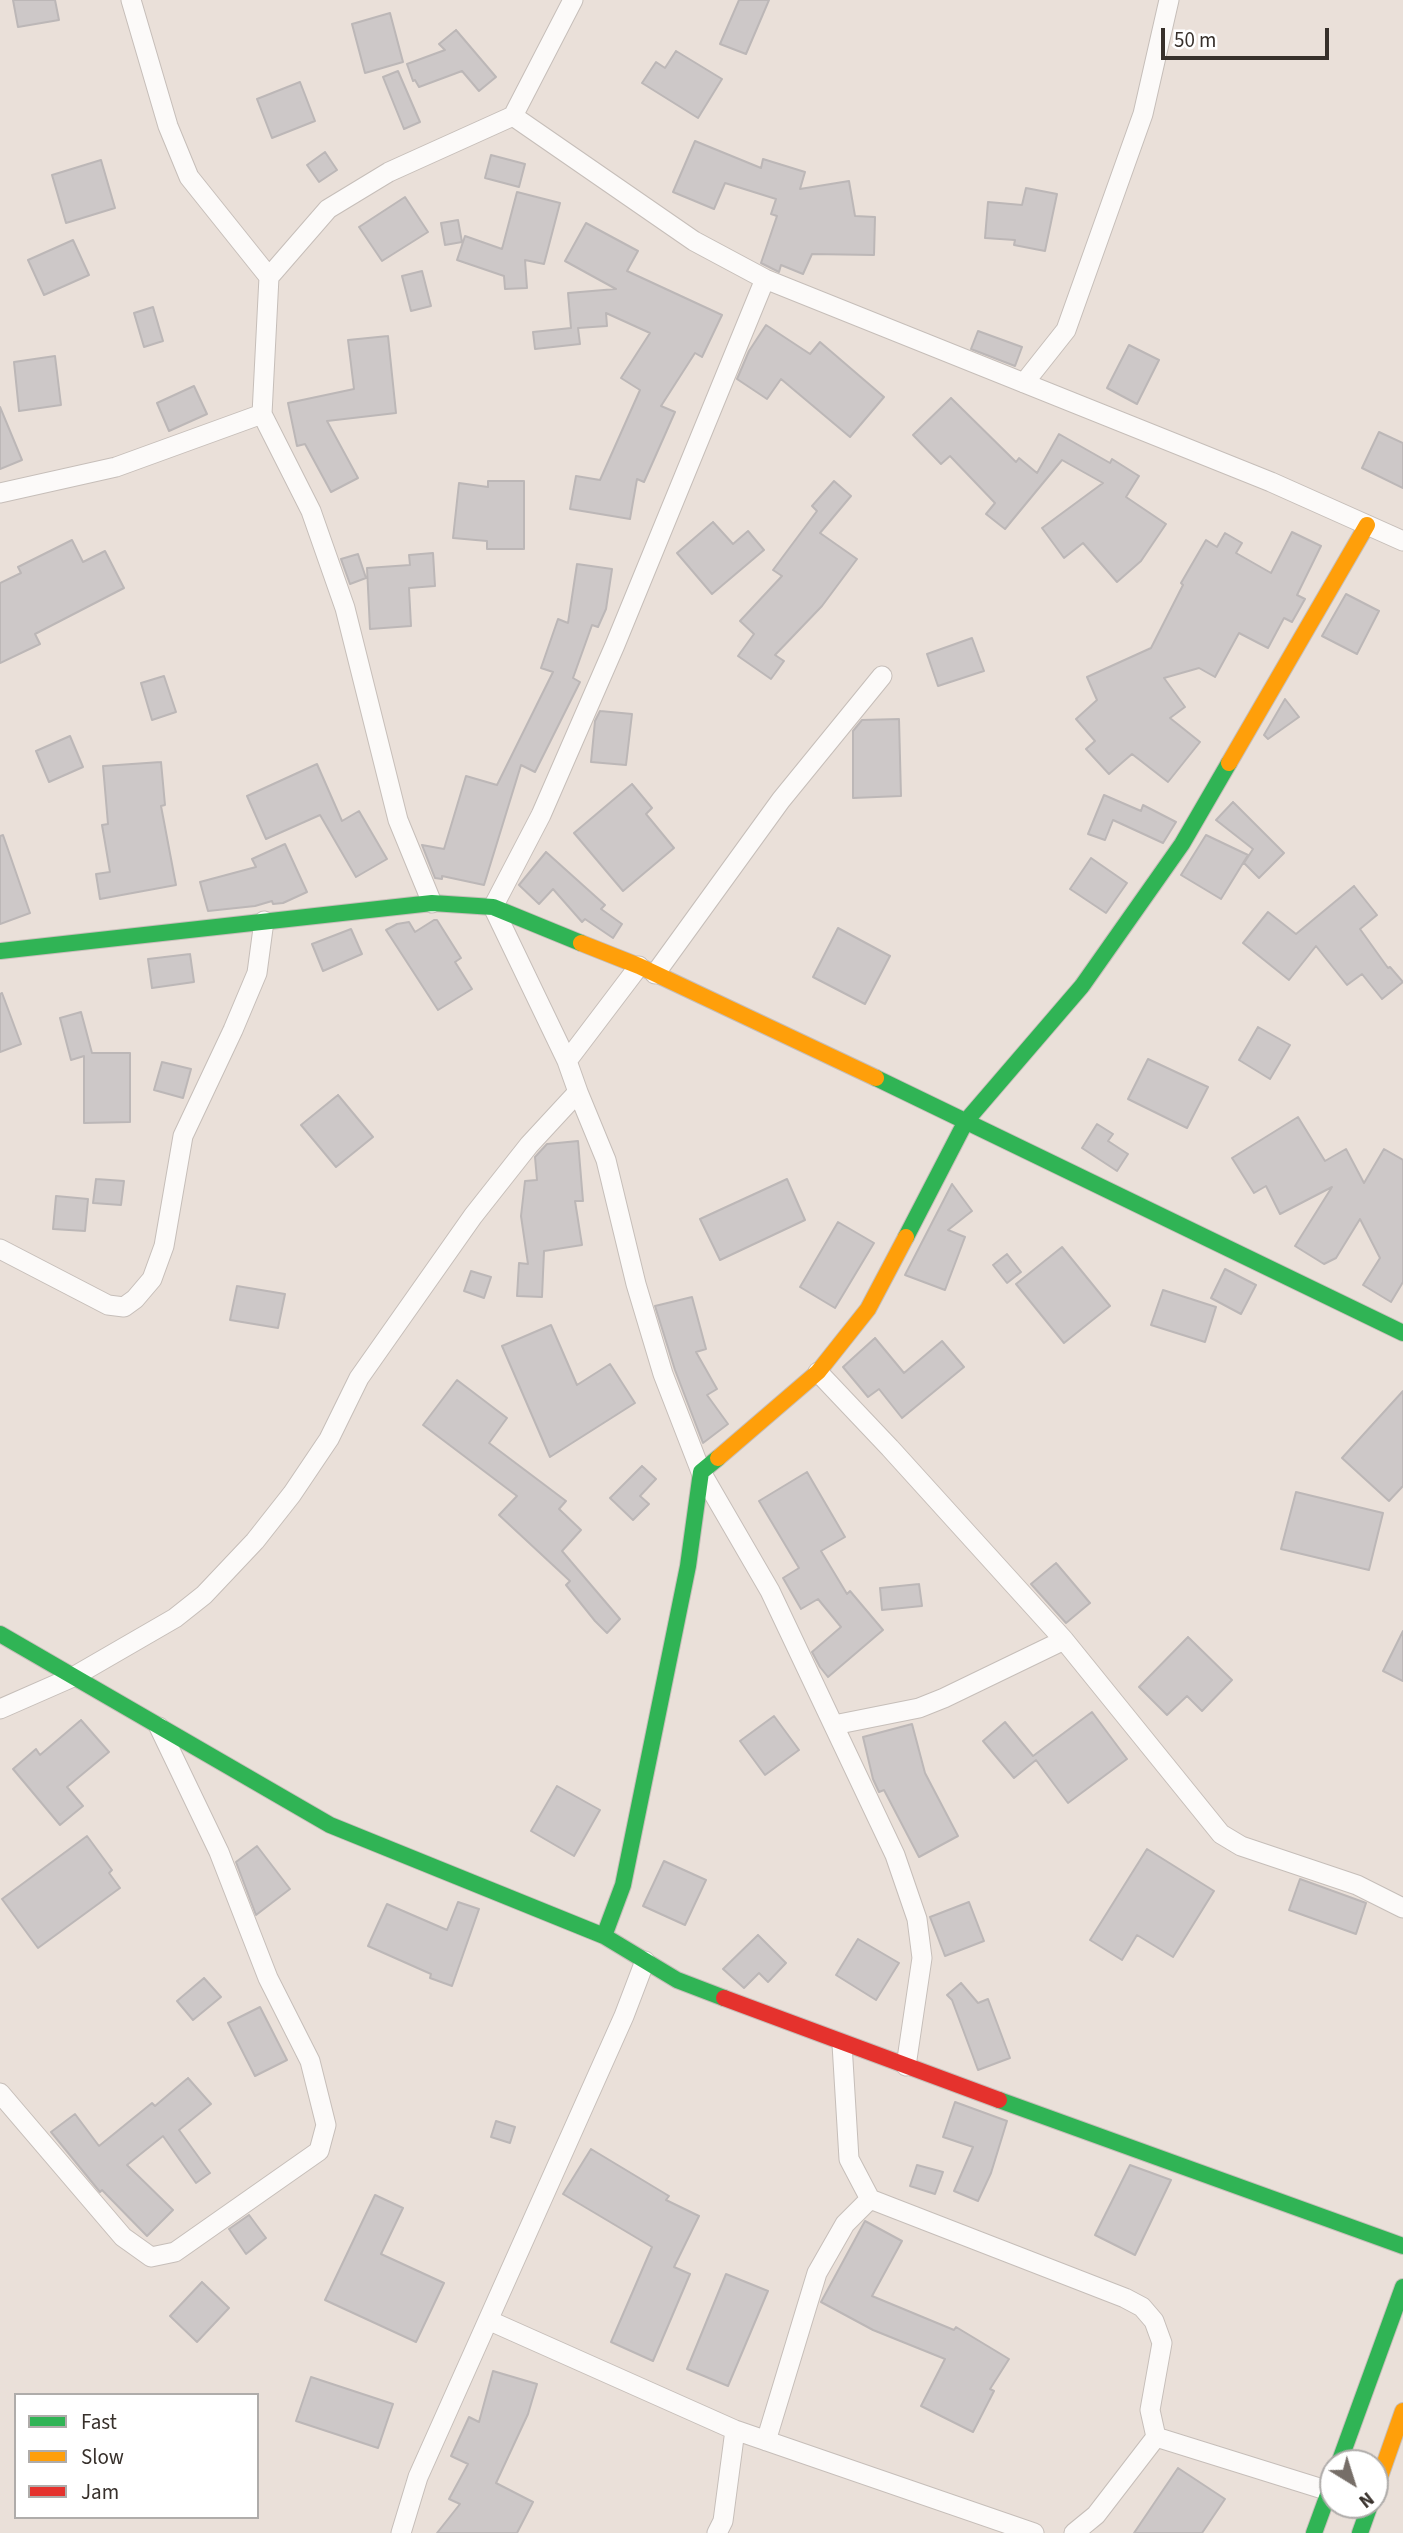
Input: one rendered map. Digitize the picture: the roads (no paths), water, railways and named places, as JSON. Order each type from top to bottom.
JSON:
[{"type":"main road","points":[[604,1936],[625,1871],[688,1566],[701,1472],[818,1372],[868,1309],[966,1121],[1082,986],[1142,905],[1182,844],[1367,525]]},
{"type":"main road","points":[[0,951],[432,902],[493,907],[647,970],[1403,1333]]},
{"type":"main road","points":[[0,1634],[330,1825],[604,1936],[677,1980],[842,2044],[1403,2246]]},
{"type":"main road","points":[[1344,2449],[1403,2287]]},
{"type":"main road","points":[[1389,2451],[1403,2411]]},
{"type":"street","points":[[131,0],[168,126],[189,177],[269,277]]},
{"type":"street","points":[[432,902],[398,820],[345,608],[311,511],[262,414],[269,277],[328,209],[389,172],[513,116],[573,0]]},
{"type":"street","points":[[1024,383],[1066,330],[1143,114],[1169,0]]},
{"type":"street","points":[[513,116],[694,241],[765,279],[1271,482],[1403,541]]},
{"type":"street","points":[[765,279],[615,645],[541,816],[493,907],[567,1061],[606,1160],[636,1284],[663,1374],[701,1472],[770,1591],[895,1855],[917,1919],[922,1958],[906,2066]]},
{"type":"street","points":[[0,494],[116,467],[262,414]]},
{"type":"street","points":[[567,1061],[647,970],[883,676]]},
{"type":"street","points":[[0,1248],[108,1305],[124,1307],[135,1299],[152,1279],[164,1247],[183,1136],[257,972],[264,921]]},
{"type":"street","points":[[0,1709],[73,1676],[175,1618],[204,1595],[255,1541],[292,1494],[329,1439],[359,1378],[473,1216],[529,1145],[578,1092]]},
{"type":"street","points":[[818,1372],[1064,1640],[1221,1834],[1241,1846],[1357,1885],[1403,1908]]},
{"type":"street","points":[[834,1725],[919,1707],[944,1698],[1064,1640]]},
{"type":"street","points":[[0,2093],[123,2236],[151,2257],[175,2252],[319,2151],[326,2125],[310,2061],[268,1978],[219,1852],[159,1727]]},
{"type":"street","points":[[401,2533],[418,2477],[624,2016],[645,1961]]},
{"type":"street","points":[[842,2044],[849,2159],[870,2199],[1142,2307],[1154,2321],[1163,2343],[1150,2410],[1156,2437]]},
{"type":"street","points":[[766,2441],[817,2273],[845,2224],[870,2199]]},
{"type":"street","points":[[488,2320],[736,2430],[1034,2533]]},
{"type":"street","points":[[717,2533],[723,2521],[736,2430]]},
{"type":"street","points":[[1156,2437],[1319,2483]]},
{"type":"street","points":[[1074,2533],[1096,2515],[1156,2437]]}]
